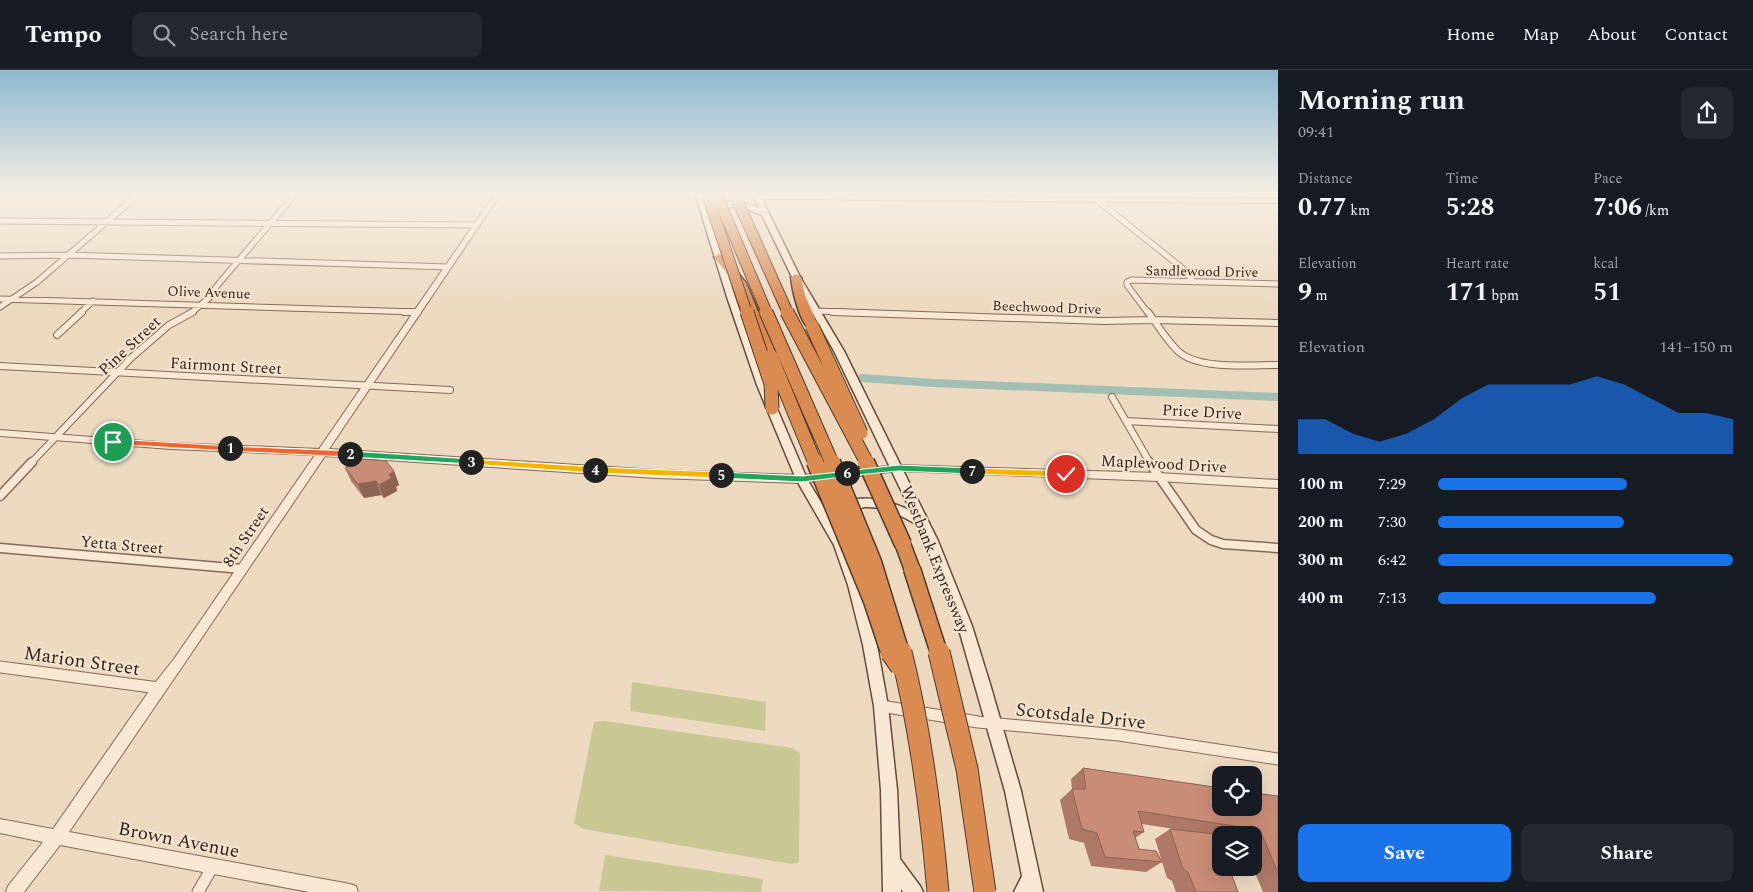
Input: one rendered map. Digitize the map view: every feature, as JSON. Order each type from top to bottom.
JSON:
[{"type":"highway","points":[[715,231],[771,384],[772,408]]},
{"type":"highway","points":[[732,231],[811,416],[854,510],[881,584],[907,676],[928,795],[938,892]]},
{"type":"highway","name":"Westbank Expressway","points":[[751,231],[785,307],[875,479],[903,544],[924,601],[961,738],[978,829],[986,892]]},
{"type":"highway","points":[[719,257],[741,283],[872,601],[887,646],[907,676]]},
{"type":"highway","points":[[796,277],[799,295],[811,311],[893,504],[903,544]]},
{"type":"main road","points":[[711,231],[752,359],[802,479],[840,544],[854,585],[870,645],[881,706],[890,790],[892,892]]},
{"type":"main road","points":[[772,231],[796,277]]},
{"type":"main road","name":"Westbank Expressway","points":[[811,311],[839,351],[898,468],[921,521],[932,541],[965,626],[1013,791],[1032,884]]},
{"type":"main road","points":[[834,534],[840,515],[848,508],[866,503],[879,503],[908,513],[921,521]]},
{"type":"main road","points":[[891,862],[914,892]]},
{"type":"main road","points":[[1023,892],[1032,884]]},
{"type":"street","points":[[0,307],[37,282],[97,231]]},
{"type":"street","name":"Pine Street","points":[[0,496],[117,373],[169,325],[209,298],[264,231]]},
{"type":"street","name":"8th Street","points":[[14,892],[57,836],[178,663],[473,231]]},
{"type":"street","points":[[1136,231],[1181,267],[1194,282]]},
{"type":"street","points":[[0,256],[57,257],[68,255],[448,267]]},
{"type":"street","name":"Sandlewood Drive","points":[[1153,320],[1128,287],[1127,284],[1132,280],[1278,284]]},
{"type":"street","name":"Olive Avenue","points":[[0,299],[418,312]]},
{"type":"street","points":[[57,335],[93,301]]},
{"type":"street","name":"Beechwood Drive","points":[[811,311],[1104,321],[1153,320],[1278,324]]},
{"type":"street","points":[[1153,320],[1178,350],[1188,358],[1200,362],[1278,365]]},
{"type":"street","name":"Fairmont Street","points":[[0,366],[450,390]]},
{"type":"street","points":[[1112,397],[1158,477],[1196,530],[1211,540],[1224,544],[1278,548]]},
{"type":"street","name":"Price Drive","points":[[1126,421],[1278,429]]},
{"type":"street","name":"Maplewood Drive","points":[[0,433],[171,446],[322,452],[656,474],[802,479],[898,468],[1158,477],[1278,484]]},
{"type":"street","name":"Yetta Street","points":[[0,548],[242,569]]},
{"type":"street","name":"Marion Street","points":[[0,667],[159,688]]},
{"type":"street","name":"Scotsdale Drive","points":[[881,706],[994,723],[1119,735],[1278,759]]},
{"type":"street","name":"Brown Avenue","points":[[0,826],[350,892]]},
{"type":"street","points":[[198,892],[213,866]]},
{"type":"shaded area","points":[[632,682],[766,702],[765,731],[630,711]]},
{"type":"shaded area","points":[[605,721],[792,748],[800,753],[799,862],[791,864],[583,829],[574,823],[594,722]]},
{"type":"shaded area","points":[[605,855],[763,879],[761,892],[599,891]]},
{"type":"building","points":[[362,459],[386,461],[394,471],[389,475],[392,478],[379,485],[376,481],[358,484],[345,468]]},
{"type":"building","points":[[1083,768],[1212,787],[1212,816],[1262,816],[1262,794],[1278,796],[1278,873],[1262,835],[1262,826],[1234,826],[1138,811],[1144,832],[1133,831],[1139,849],[1156,851],[1162,862],[1105,857],[1097,833],[1082,829],[1072,789],[1086,789]]},
{"type":"building","points":[[1170,829],[1212,834],[1212,876],[1232,876],[1238,892],[1196,892],[1188,872],[1183,869]]},
{"type":"waterway","points":[[862,378],[934,383],[1278,397]]},
{"type":"route","points":[[113,442],[322,452],[656,474],[802,479],[898,468],[1066,474]]}]
